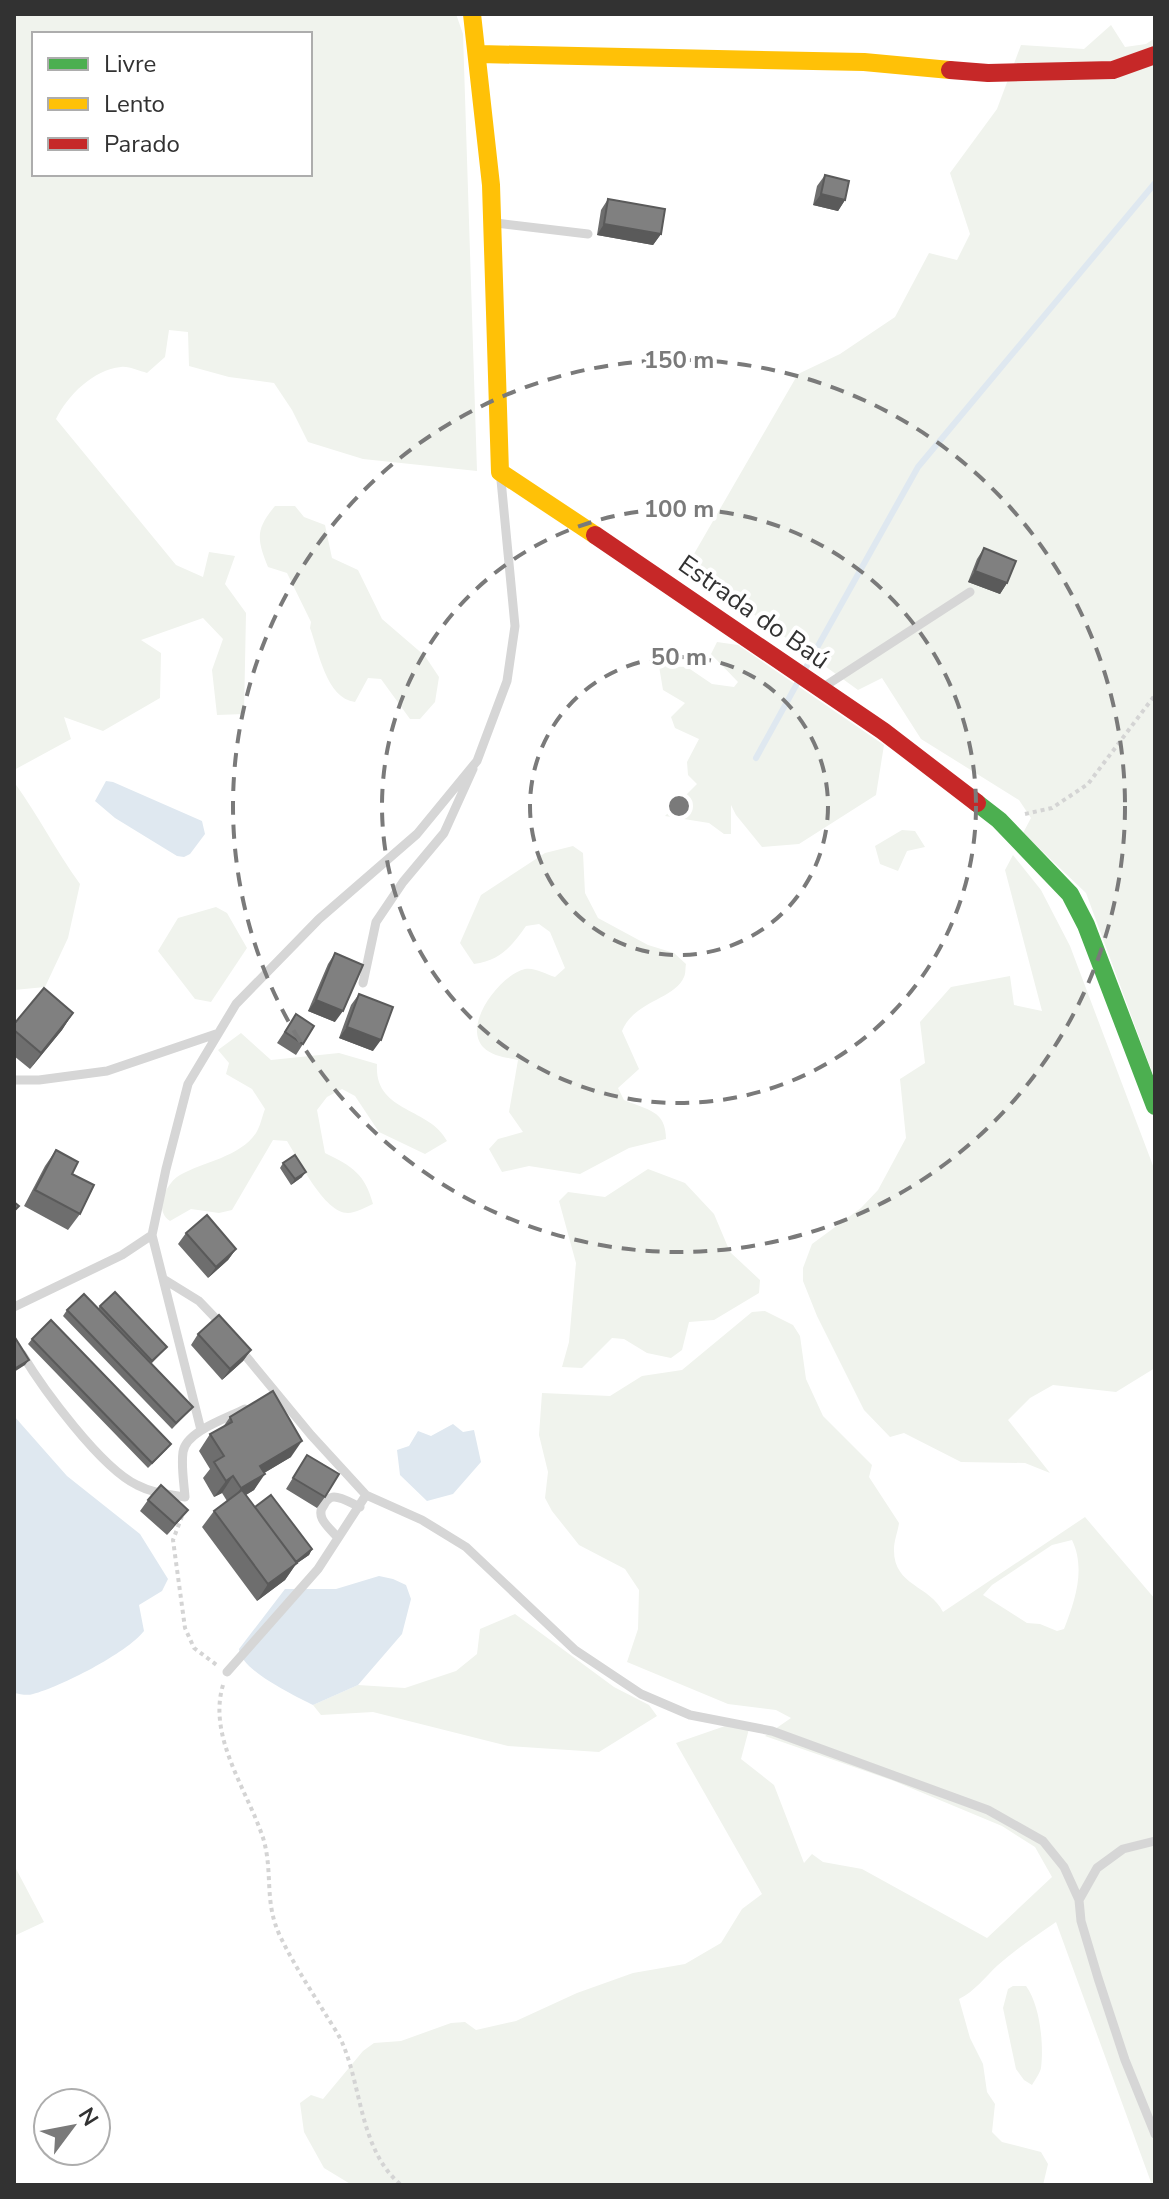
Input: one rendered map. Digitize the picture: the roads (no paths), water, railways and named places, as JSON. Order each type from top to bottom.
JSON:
[{"type":"street","points":[[472,14],[479,54],[493,223],[500,472]]},
{"type":"street","points":[[479,54],[864,62],[988,73],[1113,70],[1155,55]]},
{"type":"street","name":"Estrada do Baú","points":[[500,472],[883,731],[999,820],[1070,894],[1086,925],[1155,1106]]},
{"type":"lane","points":[[493,223],[588,234]]},
{"type":"lane","points":[[363,983],[376,922],[403,882],[444,833],[477,761],[507,681],[515,626],[500,472]]},
{"type":"lane","points":[[820,689],[970,592]]},
{"type":"lane","points":[[201,1430],[152,1235],[188,1084],[236,1004],[319,919],[417,834],[477,761]]},
{"type":"lane","points":[[14,1080],[39,1080],[107,1071],[216,1034]]},
{"type":"lane","points":[[14,1307],[122,1255],[152,1235]]},
{"type":"lane","points":[[165,1280],[199,1301],[221,1324],[275,1392],[366,1495],[422,1520],[466,1547],[575,1650],[641,1694],[690,1715],[772,1731],[988,1810],[1043,1841],[1064,1867],[1079,1900],[1081,1921],[1098,1978],[1125,2060],[1155,2134]]},
{"type":"lane","points":[[18,1348],[42,1388],[115,1471],[154,1492],[185,1497],[183,1450],[188,1440],[201,1430],[253,1404]]},
{"type":"lane","points":[[264,1398],[275,1392]]},
{"type":"lane","points":[[227,1672],[318,1569],[366,1495]]},
{"type":"lane","points":[[338,1538],[321,1518],[320,1511],[324,1504],[335,1497],[360,1507]]},
{"type":"lane","points":[[1079,1900],[1097,1868],[1123,1849],[1155,1841]]},
{"type":"waterway","points":[[804,671],[918,467],[1155,183]]},
{"type":"waterway","points":[[756,758],[799,680]]}]
